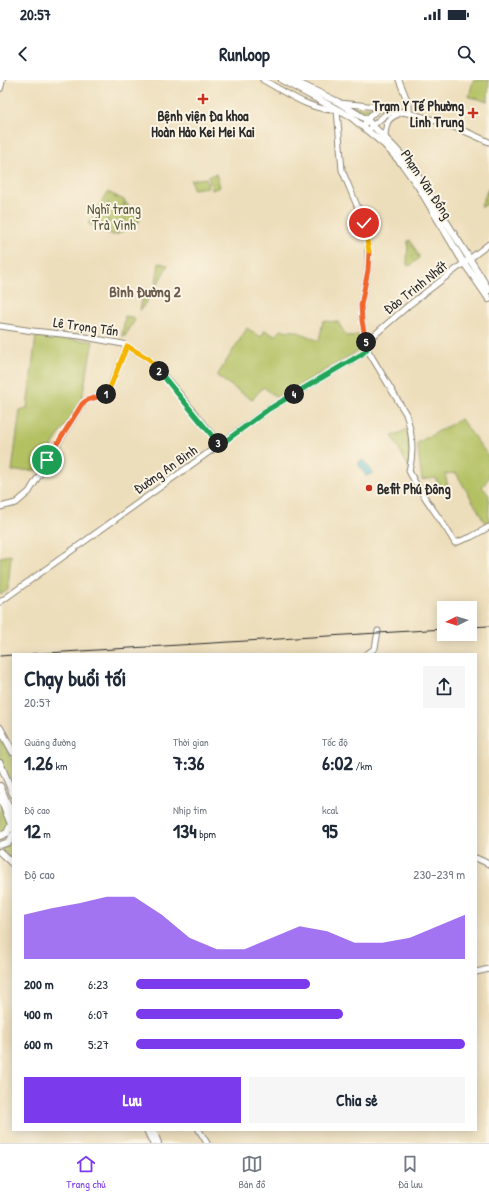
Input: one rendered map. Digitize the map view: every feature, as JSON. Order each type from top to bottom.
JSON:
[{"type":"highway","points":[[0,88],[2,80]]},
{"type":"highway","name":"Phạm Văn Đồng","points":[[282,80],[366,125],[374,126],[385,137],[408,162],[417,175],[489,299]]},
{"type":"highway","name":"Phạm Văn Đồng","points":[[292,80],[338,102],[366,125],[385,145],[403,165],[467,261],[489,290]]},
{"type":"highway","points":[[0,728],[12,750]]},
{"type":"highway","points":[[0,733],[12,755]]},
{"type":"highway","points":[[0,763],[12,792]]},
{"type":"highway","points":[[0,770],[12,798]]},
{"type":"highway","points":[[0,786],[12,815]]},
{"type":"highway","points":[[0,797],[12,827],[7,833],[0,836]]},
{"type":"highway","points":[[0,845],[9,842],[12,837]]},
{"type":"highway","points":[[0,852],[12,863]]},
{"type":"highway","points":[[144,1131],[149,1143]]},
{"type":"highway","points":[[147,1131],[153,1143]]},
{"type":"highway","points":[[153,1131],[158,1143]]},
{"type":"highway","points":[[157,1131],[162,1143]]},
{"type":"street","points":[[263,80],[316,108],[337,110],[342,170],[363,220],[368,243],[368,270],[361,305],[367,349],[406,414],[409,423],[412,445],[409,471],[418,488],[448,530],[455,543],[471,537],[489,527]]},
{"type":"street","points":[[385,137],[390,117],[404,111],[409,105],[399,80]]},
{"type":"street","points":[[338,102],[404,111],[442,122],[489,142]]},
{"type":"street","points":[[366,125],[381,107]]},
{"type":"street","points":[[374,126],[386,115],[404,111]]},
{"type":"street","name":"Đào Trinh Nhất","points":[[367,349],[368,342],[372,337],[409,305],[489,244]]},
{"type":"street","name":"Lê Trọng Tấn","points":[[0,326],[80,336],[127,346],[149,359],[178,392],[220,445]]},
{"type":"street","points":[[0,507],[16,503],[29,492],[82,404],[86,399],[105,395],[108,391],[127,346]]},
{"type":"street","name":"Đường An Bình","points":[[0,602],[154,490],[220,445],[269,409],[362,354],[367,349]]},
{"type":"street","points":[[368,653],[375,647],[378,633]]},
{"type":"street","points":[[477,858],[489,864]]},
{"type":"street","points":[[477,972],[489,969]]},
{"type":"street","points":[[200,1131],[207,1143]]},
{"type":"green space","points":[[473,80],[489,80],[488,101],[469,97]]},
{"type":"green space","points":[[348,106],[374,108],[369,113],[367,118]]},
{"type":"green space","points":[[216,174],[220,187],[212,190],[208,176]]},
{"type":"green space","points":[[206,178],[208,187],[193,189],[191,180]]},
{"type":"green space","points":[[489,187],[489,203],[482,207],[481,205]]},
{"type":"green space","name":"Nghĩ trang Trà Vinh","points":[[108,192],[124,200],[140,221],[118,234],[113,235],[88,224]]},
{"type":"green space","points":[[410,240],[419,258],[410,266],[407,265],[408,241]]},
{"type":"green space","points":[[159,263],[168,265],[157,285],[156,284]]},
{"type":"green space","points":[[143,289],[151,290],[152,292],[140,310]]},
{"type":"green space","points":[[125,316],[133,317],[135,320],[125,336],[122,336]]},
{"type":"green space","points":[[323,321],[338,322],[346,336],[359,335],[360,350],[278,398],[263,387],[252,400],[217,376],[247,328],[261,337],[265,330],[275,336],[280,330],[296,331],[319,341]]},
{"type":"green space","points":[[36,336],[93,341],[82,398],[37,470],[12,471],[20,410],[27,408]]},
{"type":"green space","points":[[461,419],[489,457],[489,478],[482,487],[489,495],[489,522],[486,524],[456,473],[445,474],[448,486],[442,490],[435,478],[422,480],[417,443]]},
{"type":"green space","points":[[408,429],[410,449],[409,468],[392,436]]},
{"type":"green space","points":[[11,555],[8,590],[0,595],[0,557]]},
{"type":"green space","points":[[0,738],[12,759],[12,787],[0,759]]},
{"type":"green space","points":[[0,800],[8,831],[0,834]]},
{"type":"green space","points":[[12,842],[12,859],[1,850]]},
{"type":"water","points":[[364,460],[373,473],[366,476],[358,463]]},
{"type":"railway","points":[[477,627],[489,626]]},
{"type":"railway","points":[[48,653],[437,629]]},
{"type":"railway","points":[[0,656],[12,655]]},
{"type":"place","name":"Bệnh viện Đa khoa Hoàn Hảo Kei Mei Kai","points":[[203,99]]},
{"type":"place","name":"Trạm Y Tế Phường Linh Trung","points":[[473,113]]},
{"type":"place","name":"Befit Phú Đông","points":[[369,488]]},
{"type":"district","name":"Bình Đường 2","points":[[145,291]]},
{"type":"route","points":[[47,460],[86,399],[105,395],[108,391],[122,362],[127,346],[149,359],[178,392],[220,445],[269,409],[362,354],[367,349],[361,305],[368,270],[369,249],[364,223]]}]
